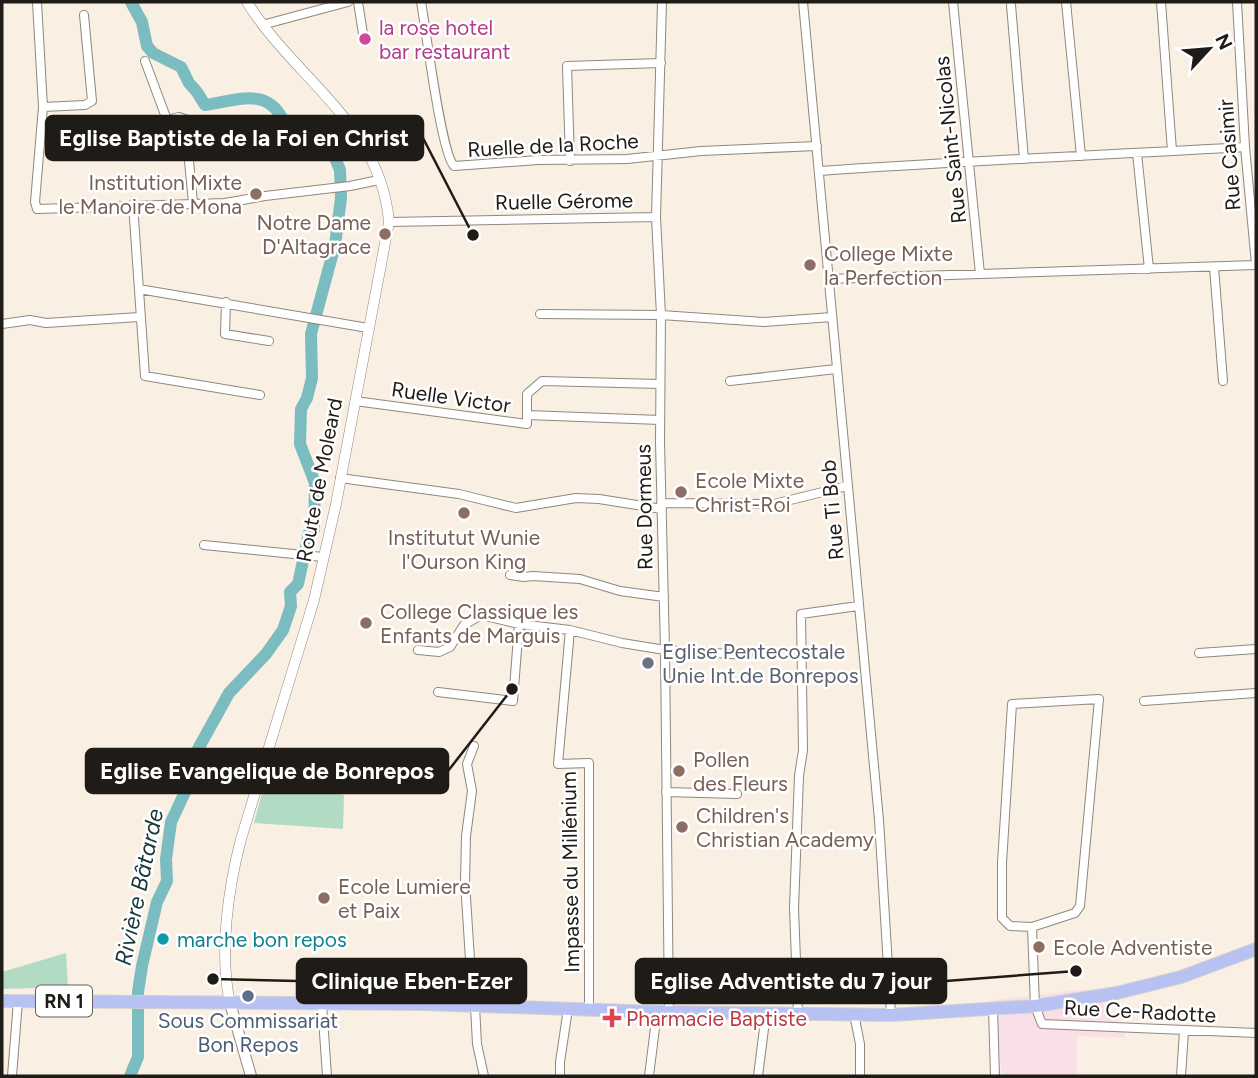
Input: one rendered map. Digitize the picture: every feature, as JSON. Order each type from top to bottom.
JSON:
[{"type":"main road","name":"RN 1","points":[[2,1001],[474,1006],[891,1015],[1035,1006],[1146,986],[1256,949]]},
{"type":"main road","points":[[230,1003],[251,1076]]},
{"type":"street","points":[[37,2],[44,107],[35,206],[40,209],[225,203],[379,180]]},
{"type":"street","name":"Route de Moleard","points":[[230,1003],[225,977],[232,874],[314,600],[318,557],[336,504],[389,222],[372,159],[361,138],[262,25],[247,2]]},
{"type":"street","points":[[262,25],[348,2]]},
{"type":"street","points":[[358,2],[364,40]]},
{"type":"street","name":"Ruelle de la Roche","points":[[421,2],[442,126],[451,164],[458,167],[538,160],[658,157],[701,151],[817,146]]},
{"type":"street","name":"Rue Dormeus","points":[[649,1076],[663,1012],[666,792],[660,420],[662,316],[656,217],[662,2]]},
{"type":"street","name":"Rue Ti Bob","points":[[803,2],[879,820],[891,1015]]},
{"type":"street","name":"Rue Saint-Nicolas","points":[[953,2],[971,160],[980,274]]},
{"type":"street","points":[[1066,2],[1081,156]]},
{"type":"street","points":[[1161,2],[1172,151]]},
{"type":"street","name":"Rue Casimir","points":[[1237,2],[1245,147],[1256,265]]},
{"type":"street","points":[[1011,5],[1024,159]]},
{"type":"street","points":[[44,107],[85,106],[92,101],[84,15]]},
{"type":"street","points":[[145,61],[166,120],[179,117],[185,119],[193,203]]},
{"type":"street","points":[[570,161],[567,66],[661,63]]},
{"type":"street","points":[[820,171],[971,160],[1245,147]]},
{"type":"street","points":[[1137,153],[1149,269]]},
{"type":"street","points":[[132,204],[145,376],[260,395]]},
{"type":"street","name":"Ruelle Gérome","points":[[389,222],[656,217]]},
{"type":"street","points":[[829,279],[1256,265]]},
{"type":"street","points":[[1214,267],[1223,381]]},
{"type":"street","points":[[139,289],[316,317],[368,328]]},
{"type":"street","points":[[226,302],[225,334],[269,341]]},
{"type":"street","points":[[540,314],[662,316],[764,322],[832,317]]},
{"type":"street","points":[[2,324],[30,320],[46,323],[139,317]]},
{"type":"street","points":[[730,381],[836,369]]},
{"type":"street","points":[[527,415],[527,394],[542,381],[660,384]]},
{"type":"street","name":"Ruelle Victor","points":[[355,401],[527,424],[527,415],[660,420]]},
{"type":"street","points":[[340,478],[459,494],[516,508],[576,498],[662,506],[774,504],[847,486]]},
{"type":"street","points":[[204,545],[318,557]]},
{"type":"street","points":[[510,575],[524,578],[533,576],[580,579],[620,591],[664,597]]},
{"type":"street","points":[[798,1014],[794,908],[799,776],[803,750],[801,614],[858,606]]},
{"type":"street","points":[[418,650],[439,652],[450,648],[464,625],[481,615],[665,650],[748,655]]},
{"type":"street","points":[[438,692],[513,701],[519,624]]},
{"type":"street","name":"Impasse du Millénium","points":[[570,630],[558,764],[589,762],[589,1009]]},
{"type":"street","points":[[1199,653],[1256,649]]},
{"type":"street","points":[[1144,701],[1256,693]]},
{"type":"street","points":[[1099,699],[1080,906],[1075,913],[1032,927],[1010,926],[1002,918],[1002,863],[1012,704],[1099,699]]},
{"type":"street","points":[[474,746],[467,764],[472,791],[466,836],[465,882],[477,1044],[484,1076]]},
{"type":"street","points":[[666,792],[737,794]]},
{"type":"street","points":[[1032,927],[1035,1006]]},
{"type":"street","points":[[12,1076],[18,1001]]},
{"type":"street","points":[[322,1004],[327,1076]]},
{"type":"street","name":"Rue Ce-Radotte","points":[[1035,1006],[1042,1024],[1256,1033]]},
{"type":"street","points":[[993,1008],[995,1076]]},
{"type":"street","points":[[560,1076],[568,1009]]},
{"type":"street","points":[[758,1076],[766,1013]]},
{"type":"street","points":[[853,1014],[860,1044],[860,1076]]},
{"type":"street","points":[[1181,1076],[1184,1031]]},
{"type":"shaded area","points":[[1088,989],[1124,1028],[1125,1038],[1077,1036],[1077,1076],[1002,1076],[994,1000]]},
{"type":"green space","points":[[266,778],[344,795],[343,829],[254,823]]},
{"type":"green space","points":[[66,953],[68,987],[2,989],[2,972]]},
{"type":"waterway","name":"Rivière Bâtarde","points":[[130,1076],[138,1057],[138,992],[142,966],[157,902],[167,881],[166,859],[171,822],[186,790],[198,749],[229,693],[266,654],[283,630],[291,606],[290,592],[298,584],[309,533],[314,530],[315,483],[300,444],[301,409],[312,378],[311,334],[335,245],[341,198],[340,170],[333,153],[324,144],[286,127],[280,114],[263,100],[253,98],[205,105],[181,67],[153,53],[147,46],[142,22],[131,2]]},
{"type":"place","name":"la rose hotel bar restaurant","points":[[365,39]]},
{"type":"place","name":"Institution Mixte le Manoire de Mona","points":[[256,194]]},
{"type":"place","name":"Notre Dame D'Altagrace","points":[[385,234]]},
{"type":"place","name":"Eglise Baptiste de la Foi en Christ","points":[[473,235]]},
{"type":"place","name":"College Mixte la Perfection","points":[[810,265]]},
{"type":"place","name":"Ecole Mixte Christ-Roi","points":[[681,492]]},
{"type":"place","name":"Institutut Wunie l'Ourson King","points":[[464,513]]},
{"type":"place","name":"College Classique les Enfants de Marguis","points":[[366,623]]},
{"type":"place","name":"Eglise Pentecostale Unie Int.de Bonrepos","points":[[648,663]]},
{"type":"place","name":"Eglise Evangelique de Bonrepos","points":[[512,689]]},
{"type":"place","name":"Pollen des Fleurs","points":[[679,771]]},
{"type":"place","name":"Children's Christian Academy","points":[[682,827]]},
{"type":"place","name":"Ecole Lumiere et Paix","points":[[324,898]]},
{"type":"place","name":"marche bon repos","points":[[163,939]]},
{"type":"place","name":"Ecole Adventiste","points":[[1039,947]]},
{"type":"place","name":"Eglise Adventiste du 7 jour","points":[[1076,971]]},
{"type":"place","name":"Clinique Eben-Ezer","points":[[213,979]]},
{"type":"place","name":"Sous Commissariat Bon Repos","points":[[248,996]]},
{"type":"place","name":"Pharmacie Baptiste","points":[[612,1018]]}]
